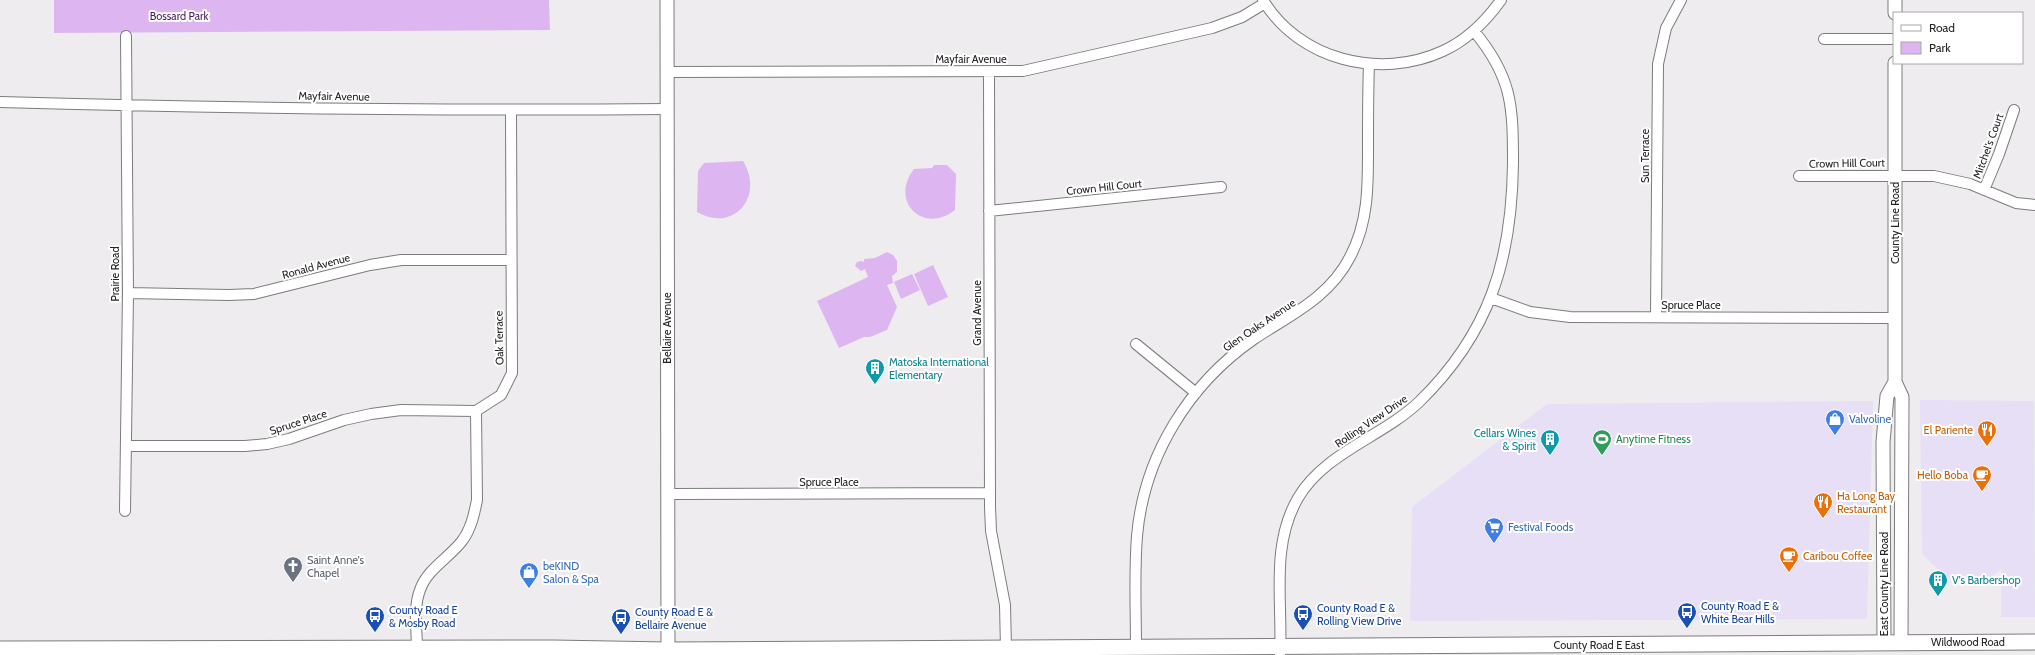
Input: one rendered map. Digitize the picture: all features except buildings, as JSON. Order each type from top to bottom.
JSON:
[{"type":"main road","name":"Wildwood Road","points":[[1901,648],[2035,642]]},
{"type":"main road","name":"County Road E East","points":[[0,649],[53,652],[362,652],[417,649],[668,653],[1136,647],[1280,651],[1731,644],[1901,648]]},
{"type":"street","name":"Bellaire Avenue","points":[[667,0],[668,653]]},
{"type":"street","points":[[1264,1],[1287,29],[1318,50],[1336,57],[1368,64],[1388,65],[1425,58],[1443,51],[1474,31],[1501,0]]},
{"type":"street","name":"Sun Terrace","points":[[1656,317],[1658,64],[1666,28],[1681,0]]},
{"type":"street","points":[[1895,0],[1895,12]]},
{"type":"street","name":"Mayfair Avenue","points":[[667,72],[1023,71],[1212,28],[1242,17],[1264,1]]},
{"type":"street","name":"Rolling View Drive","points":[[1280,651],[1281,545],[1290,512],[1298,497],[1322,469],[1397,420],[1435,386],[1464,348],[1490,298],[1502,265],[1511,219],[1513,124],[1509,94],[1502,71],[1493,55],[1474,31]]},
{"type":"street","name":"Prairie Road","points":[[125,511],[128,293],[126,36]]},
{"type":"street","points":[[1824,39],[1893,39]]},
{"type":"street","name":"Glen Oaks Avenue","points":[[1136,647],[1137,535],[1141,508],[1156,459],[1176,420],[1196,393],[1234,355],[1312,303],[1339,276],[1350,258],[1364,223],[1367,202],[1368,64]]},
{"type":"street","name":"County Line Road","points":[[1894,382],[1895,64]]},
{"type":"street","name":"Grand Avenue","points":[[989,72],[991,531],[1004,605],[1006,648]]},
{"type":"street","name":"Mayfair Avenue","points":[[0,102],[126,106],[511,111],[667,109]]},
{"type":"street","name":"Mitchel's Court","points":[[1984,190],[1999,154],[2014,110]]},
{"type":"street","name":"Oak Terrace","points":[[476,411],[501,395],[512,372],[510,260],[511,111]]},
{"type":"street","name":"Crown Hill Court","points":[[1799,176],[1895,175],[1945,177],[1984,190],[2016,203],[2035,205]]},
{"type":"street","name":"Crown Hill Court","points":[[989,212],[1221,187]]},
{"type":"street","name":"Ronald Avenue","points":[[128,293],[228,295],[254,294],[370,265],[401,260],[510,260]]},
{"type":"street","name":"Spruce Place","points":[[1490,298],[1530,312],[1551,316],[1895,318]]},
{"type":"street","points":[[1136,344],[1196,393]]},
{"type":"street","name":"East County Line Road","points":[[1884,648],[1883,442],[1887,396],[1894,382]]},
{"type":"street","name":"East County Line Road","points":[[1894,382],[1902,397],[1901,648]]},
{"type":"street","name":"Spruce Place","points":[[126,446],[245,446],[267,444],[289,439],[344,420],[371,414],[401,410],[476,411]]},
{"type":"street","points":[[417,649],[416,611],[420,589],[432,571],[462,541],[474,514],[477,500],[476,411]]},
{"type":"street","name":"Spruce Place","points":[[668,494],[990,493]]},
{"type":"shaded area","points":[[1920,400],[2034,401],[2035,617],[2001,617],[2001,570],[1979,584],[1947,578],[1922,554]]},
{"type":"shaded area","points":[[1873,401],[1867,619],[1410,621],[1412,507],[1547,404]]},
{"type":"green space","name":"Bossard Park","points":[[54,0],[549,0],[550,30],[54,33]]},
{"type":"green space","points":[[743,161],[749,174],[750,187],[748,198],[742,208],[733,215],[722,218],[710,217],[697,212],[698,171],[704,163]]},
{"type":"green space","points":[[934,165],[947,165],[956,174],[955,210],[943,217],[932,219],[921,216],[913,211],[908,203],[905,192],[907,181],[914,169],[932,168]]},
{"type":"green space","points":[[887,252],[893,255],[897,261],[897,272],[892,276],[893,283],[887,285],[897,307],[887,330],[870,337],[864,337],[839,348],[817,301],[868,277],[865,269],[861,271],[855,266],[857,262],[864,262],[864,259],[875,258]]},
{"type":"green space","points":[[933,265],[948,297],[928,306],[914,274]]},
{"type":"green space","points":[[912,274],[920,290],[901,299],[894,282]]},
{"type":"place","name":"Matoska International Elementary","points":[[875,385]]},
{"type":"place","name":"Valvoline","points":[[1835,436]]},
{"type":"place","name":"El Pariente","points":[[1987,447]]},
{"type":"place","name":"Cellars Wines & Spirit","points":[[1550,456]]},
{"type":"place","name":"Anytime Fitness","points":[[1602,456]]},
{"type":"place","name":"Hello Boba","points":[[1982,492]]},
{"type":"place","name":"Ha Long Bay Restaurant","points":[[1823,519]]},
{"type":"place","name":"Festival Foods","points":[[1494,544]]},
{"type":"place","name":"Caribou Coffee","points":[[1789,573]]},
{"type":"place","name":"Saint Anne's Chapel","points":[[293,583]]},
{"type":"place","name":"beKIND Salon & Spa","points":[[529,589]]},
{"type":"place","name":"V's Barbershop","points":[[1938,597]]},
{"type":"place","name":"County Road E & White Bear Hills","points":[[1687,629]]},
{"type":"place","name":"County Road E & Rolling View Drive","points":[[1303,631]]},
{"type":"place","name":"County Road E & Mosby Road","points":[[375,633]]},
{"type":"place","name":"County Road E & Bellaire Avenue","points":[[621,635]]}]
